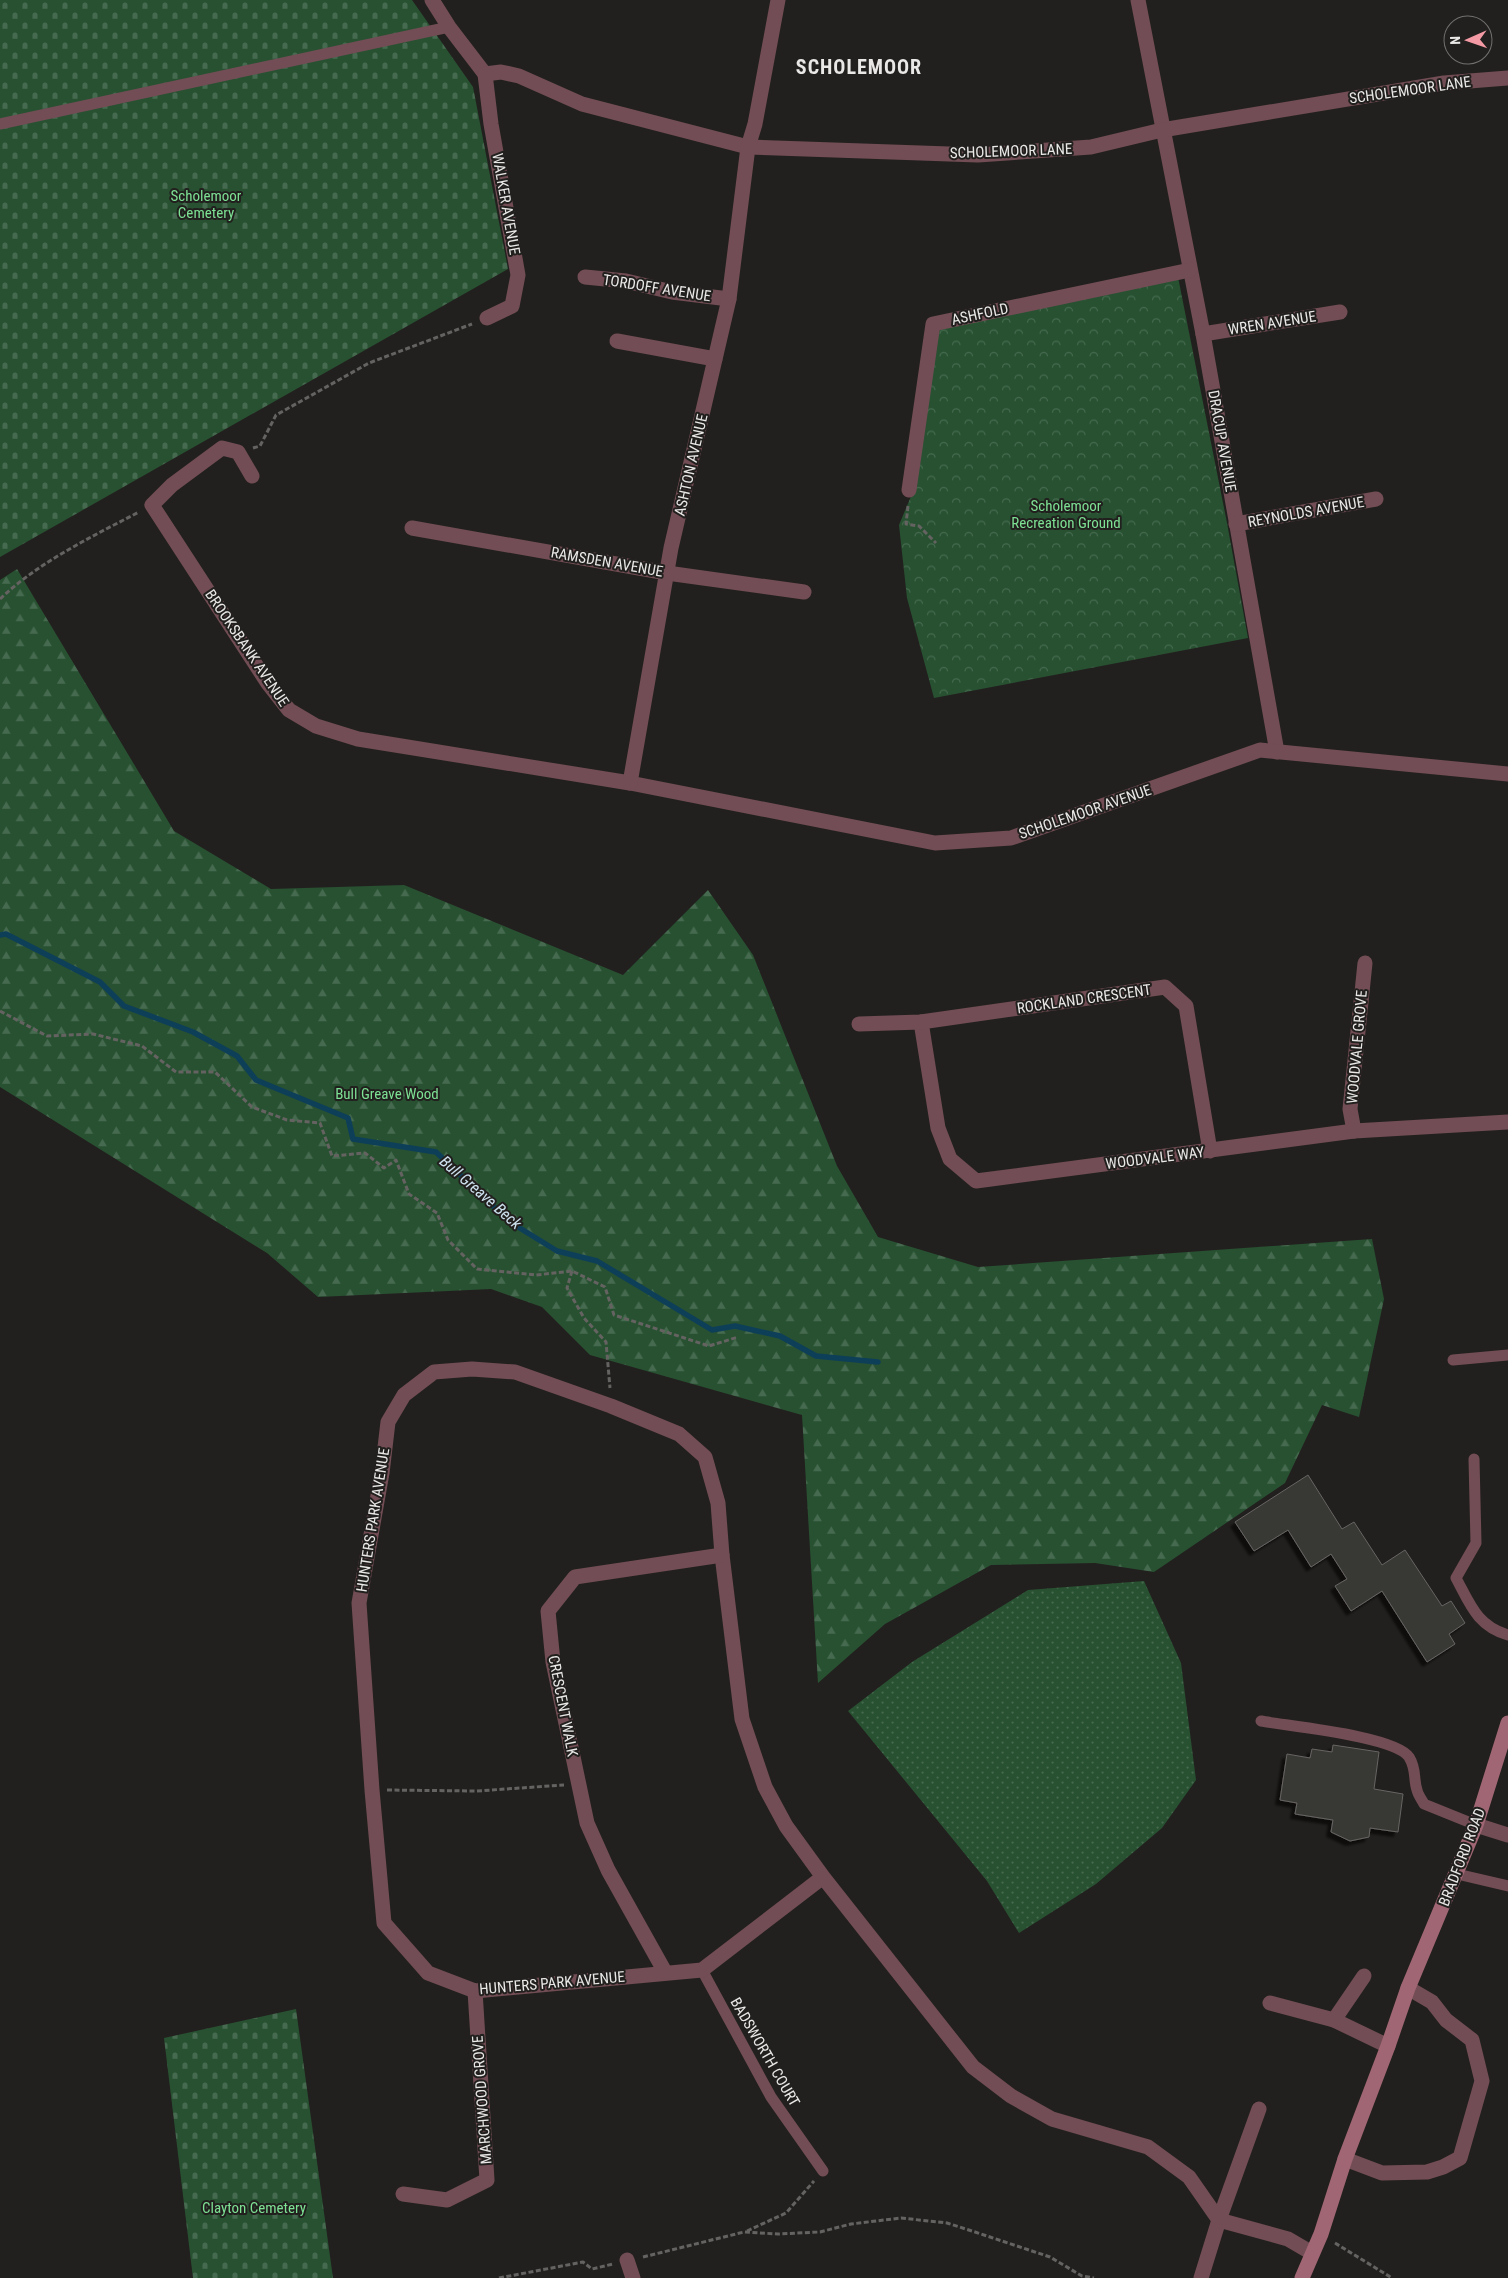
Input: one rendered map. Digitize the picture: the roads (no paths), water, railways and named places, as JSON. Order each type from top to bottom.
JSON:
[{"type":"street","points":[[432,0],[449,27],[485,74]]},
{"type":"street","name":"ASHTON AVENUE","points":[[630,783],[667,573],[729,299],[748,147],[755,124],[778,0]]},
{"type":"street","name":"DRACUP AVENUE","points":[[1138,0],[1203,334],[1277,752]]},
{"type":"street","name":"SCHOLEMOOR LANE","points":[[485,74],[501,72],[519,76],[582,104],[748,147],[978,155],[1091,147],[1162,130],[1444,84],[1508,78]]},
{"type":"street","name":"WALKER AVENUE","points":[[485,74],[491,124],[518,275],[512,306],[486,318]]},
{"type":"street","name":"ASHFOLD","points":[[909,490],[933,324],[1190,270]]},
{"type":"street","name":"TORDOFF AVENUE","points":[[584,276],[626,281],[672,292],[729,299]]},
{"type":"street","name":"WREN AVENUE","points":[[1203,334],[1340,312]]},
{"type":"street","points":[[617,341],[715,359]]},
{"type":"street","name":"BROOKSBANK AVENUE","points":[[252,476],[238,452],[222,448],[172,485],[152,505],[267,682],[289,710],[316,726],[358,739],[630,783]]},
{"type":"street","name":"REYNOLDS AVENUE","points":[[1236,524],[1376,500]]},
{"type":"street","name":"RAMSDEN AVENUE","points":[[412,528],[667,573],[804,592]]},
{"type":"street","name":"SCHOLEMOOR AVENUE","points":[[630,783],[935,843],[1011,838],[1260,750],[1508,774]]},
{"type":"street","name":"WOODVALE GROVE","points":[[1354,1131],[1350,1109],[1365,963]]},
{"type":"street","name":"ROCKLAND CRESCENT","points":[[859,1024],[921,1022],[1165,987],[1186,1006],[1210,1151]]},
{"type":"street","name":"WOODVALE WAY","points":[[921,1022],[938,1128],[950,1159],[976,1181],[1354,1131],[1508,1122]]},
{"type":"street","name":"HUNTERS PARK AVENUE","points":[[702,1970],[664,1972],[475,1992],[428,1973],[384,1923],[372,1790],[359,1603],[382,1473],[388,1422],[404,1395],[434,1372],[472,1369],[515,1372],[611,1406],[679,1434],[705,1457],[718,1503],[722,1555],[742,1719],[765,1787],[786,1826],[823,1877],[973,2067],[1011,2096],[1052,2118],[1148,2148],[1189,2177],[1219,2220]]},
{"type":"street","name":"CRESCENT WALK","points":[[664,1972],[604,1862],[587,1823],[553,1662],[548,1610],[575,1577],[722,1555]]},
{"type":"street","name":"BRADFORD ROAD","points":[[1302,2278],[1321,2234],[1345,2159],[1408,1988],[1476,1825],[1508,1723]]},
{"type":"street","points":[[1476,1825],[1508,1835]]},
{"type":"street","points":[[702,1970],[823,1877]]},
{"type":"street","points":[[1334,2020],[1364,1976]]},
{"type":"street","points":[[1345,2159],[1382,2173],[1427,2172],[1444,2167],[1460,2158],[1482,2081],[1472,2040],[1446,2020],[1432,2002],[1408,1988]]},
{"type":"street","name":"MARCHWOOD GROVE","points":[[403,2194],[447,2200],[486,2180],[475,1992]]},
{"type":"street","points":[[1270,2003],[1334,2020],[1388,2046]]},
{"type":"street","points":[[1201,2278],[1219,2220],[1259,2109]]},
{"type":"street","points":[[1219,2220],[1288,2239],[1312,2253]]},
{"type":"street","points":[[628,2260],[633,2278]]},
{"type":"lane","points":[[0,124],[449,27]]},
{"type":"lane","points":[[1453,1360],[1508,1355]]},
{"type":"lane","points":[[1474,1460],[1476,1542],[1456,1578],[1477,1617],[1496,1632],[1508,1635]]},
{"type":"lane","points":[[1261,1722],[1362,1737],[1388,1745],[1408,1755],[1416,1773],[1417,1790],[1424,1804],[1476,1825]]},
{"type":"lane","points":[[1457,1874],[1508,1886]]},
{"type":"lane","name":"BADSWORTH COURT","points":[[702,1970],[771,2097],[823,2171]]},
{"type":"waterway","name":"Bull Greave Beck","points":[[0,935],[6,934],[100,982],[124,1006],[193,1032],[237,1056],[256,1080],[348,1118],[353,1139],[436,1152],[510,1222],[557,1251],[597,1261],[712,1330],[735,1326],[780,1336],[816,1356],[878,1362]]},
{"type":"district","name":"SCHOLEMOOR","points":[[859,67]]},
{"type":"park label","name":"Scholemoor Cemetery","points":[[206,204]]},
{"type":"park label","name":"Scholemoor Recreation Ground","points":[[1066,514]]},
{"type":"park label","name":"Bull Greave Wood","points":[[387,1094]]},
{"type":"park label","name":"Clayton Cemetery","points":[[254,2208]]}]
